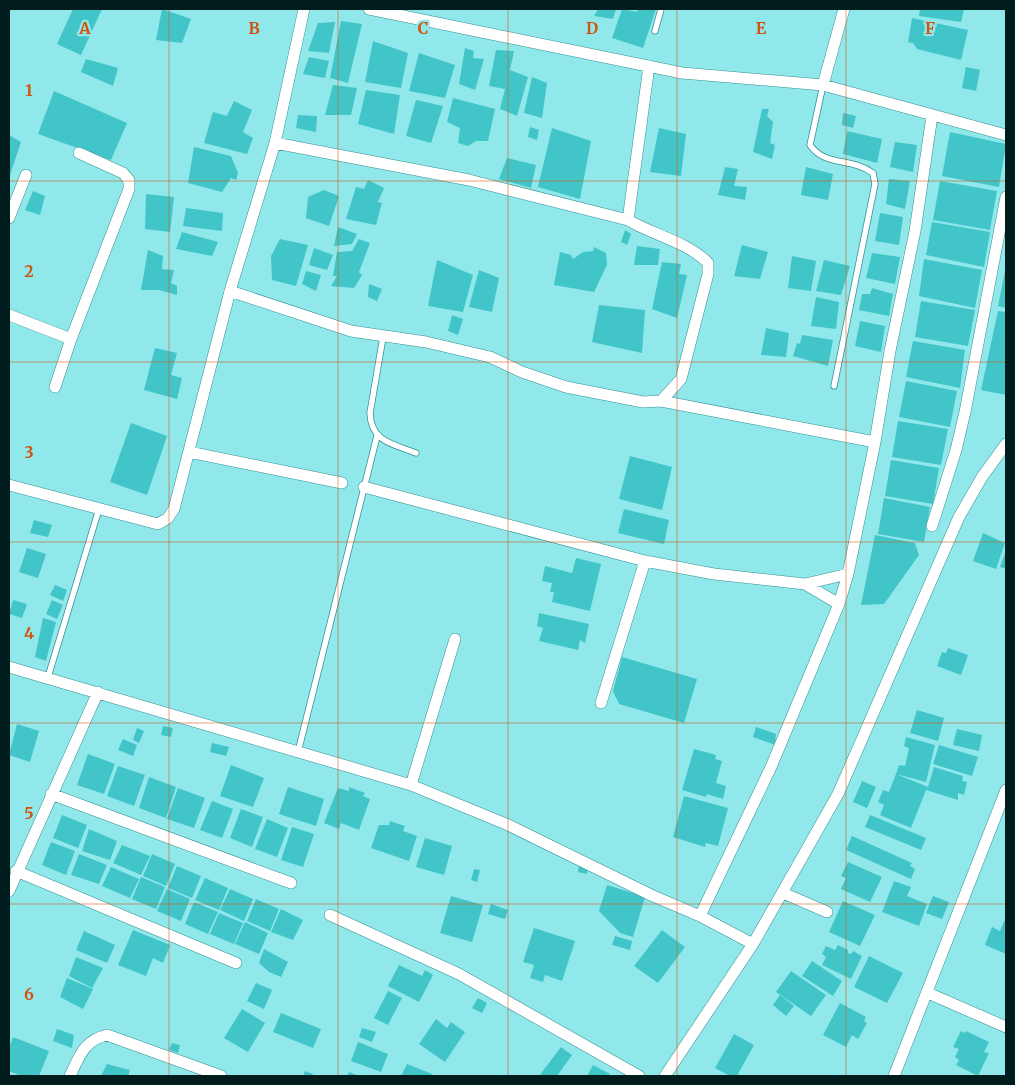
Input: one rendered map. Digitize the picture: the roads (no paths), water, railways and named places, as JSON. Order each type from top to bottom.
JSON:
[{"type":"street","points":[[9,485],[158,524],[168,518],[174,509],[230,291],[275,143],[304,9]]},
{"type":"street","points":[[369,9],[682,73],[823,85],[932,116],[950,118],[1006,135]]},
{"type":"street","points":[[823,85],[844,9]]},
{"type":"street","points":[[628,220],[648,66]]},
{"type":"street","points":[[700,916],[771,766],[839,604],[848,574],[875,442],[890,350],[915,231],[932,116]]},
{"type":"street","points":[[275,143],[469,180],[628,220],[643,229],[699,254],[708,263],[708,274],[680,379],[661,401]]},
{"type":"street","points":[[55,387],[129,189],[129,180],[123,174],[79,153]]},
{"type":"street","points":[[9,218],[26,175]]},
{"type":"street","points":[[932,526],[956,450],[965,412],[1006,197]]},
{"type":"street","points":[[230,291],[351,330],[383,337],[426,342],[490,357],[522,372],[566,387],[643,402],[661,401],[875,442]]},
{"type":"street","points":[[9,315],[71,340]]},
{"type":"street","points":[[665,1076],[753,944],[838,794],[959,517],[982,477],[1006,444]]},
{"type":"street","points":[[189,452],[342,483]]},
{"type":"street","points":[[364,487],[644,561],[714,574],[805,584],[848,574]]},
{"type":"street","points":[[601,704],[644,561]]},
{"type":"street","points":[[805,584],[839,604]]},
{"type":"street","points":[[411,785],[456,639]]},
{"type":"street","points":[[9,667],[411,785],[506,824],[651,895],[700,916],[753,944]]},
{"type":"street","points":[[9,891],[16,871],[98,692]]},
{"type":"street","points":[[894,1076],[951,936],[958,910],[975,874],[1006,790]]},
{"type":"street","points":[[51,794],[291,883]]},
{"type":"street","points":[[16,871],[236,963]]},
{"type":"street","points":[[783,893],[827,912]]},
{"type":"street","points":[[330,914],[459,974],[639,1076]]},
{"type":"street","points":[[928,993],[1006,1027]]},
{"type":"street","points":[[70,1076],[84,1046],[96,1037],[107,1035],[220,1076]]},
{"type":"lane","points":[[655,31],[661,9]]},
{"type":"lane","points":[[823,85],[810,145],[817,154],[824,158],[862,165],[873,173],[875,184],[834,386]]},
{"type":"lane","points":[[383,337],[370,413],[370,425],[377,436],[416,452]]},
{"type":"lane","points":[[298,753],[377,436]]},
{"type":"lane","points":[[48,677],[100,509]]}]
